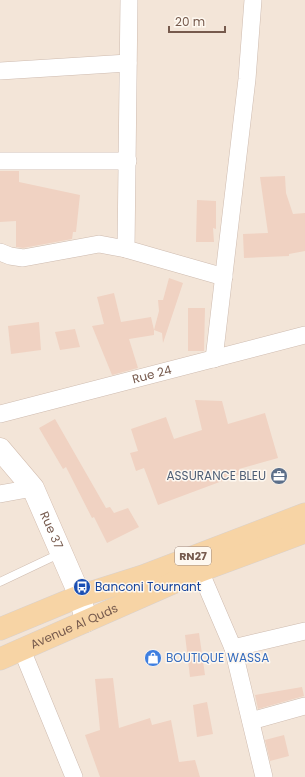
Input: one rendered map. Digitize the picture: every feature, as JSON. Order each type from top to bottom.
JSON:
[{"type":"main road","name":"Rue 37","points":[[0,449],[33,488],[80,596],[86,621]]},
{"type":"main road","name":"Avenue Al Quds","points":[[0,629],[80,596],[143,576],[305,514]]},
{"type":"main road","name":"Avenue Al Quds","points":[[0,659],[200,571],[305,532]]},
{"type":"street","points":[[126,249],[129,0]]},
{"type":"street","points":[[214,359],[247,79],[252,0]]},
{"type":"street","points":[[0,71],[128,63]]},
{"type":"street","points":[[0,161],[128,161]]},
{"type":"street","points":[[0,252],[10,256],[23,258],[99,244],[126,249],[224,277]]},
{"type":"street","name":"Rue 24","points":[[0,414],[305,335]]},
{"type":"street","points":[[0,494],[33,488]]},
{"type":"street","points":[[200,571],[233,648],[264,777]]},
{"type":"street","points":[[233,648],[305,631]]},
{"type":"street","points":[[22,650],[74,777]]},
{"type":"street","points":[[250,721],[305,706]]},
{"type":"lane","points":[[0,582],[61,553]]},
{"type":"shaded area","points":[[0,0],[305,0],[305,777],[0,777]]},
{"type":"building","points":[[0,171],[19,171],[19,182],[80,195],[76,232],[73,232],[72,239],[23,248],[16,247],[16,221],[0,222]]},
{"type":"building","points":[[285,176],[286,193],[293,214],[305,213],[305,251],[289,254],[289,256],[244,258],[243,234],[268,233],[260,177]]},
{"type":"building","points":[[197,200],[216,201],[216,229],[213,228],[214,242],[196,242]]},
{"type":"building","points":[[169,278],[183,283],[163,343],[162,333],[154,330],[159,311],[158,300],[163,300]]},
{"type":"building","points":[[114,293],[121,322],[151,317],[154,335],[129,339],[138,368],[112,375],[92,326],[104,324],[97,297]]},
{"type":"building","points":[[188,308],[205,308],[204,351],[188,351]]},
{"type":"building","points":[[39,322],[41,350],[11,354],[8,326]]},
{"type":"building","points":[[75,329],[80,347],[60,350],[55,332]]},
{"type":"building","points":[[195,400],[222,401],[228,424],[265,413],[278,458],[239,469],[241,474],[158,505],[144,468],[136,471],[130,453],[138,451],[131,429],[166,417],[174,439],[202,430]]},
{"type":"building","points":[[55,419],[106,508],[110,507],[114,513],[128,508],[139,527],[107,543],[94,517],[92,518],[66,467],[63,469],[39,428]]},
{"type":"building","points":[[199,633],[205,675],[190,677],[185,635]]},
{"type":"building","points":[[113,678],[119,728],[150,718],[152,725],[171,720],[179,762],[195,760],[200,777],[100,777],[85,735],[100,730],[95,679]]},
{"type":"building","points":[[302,687],[304,696],[258,709],[255,695]]},
{"type":"building","points":[[207,702],[213,734],[197,737],[193,705]]},
{"type":"building","points":[[284,735],[289,756],[270,761],[265,740]]},
{"type":"place","name":"ASSURANCE BLEU","points":[[279,476]]},
{"type":"place","name":"Banconi Tournant","points":[[82,587]]},
{"type":"place","name":"BOUTIQUE WASSA","points":[[153,658]]}]
